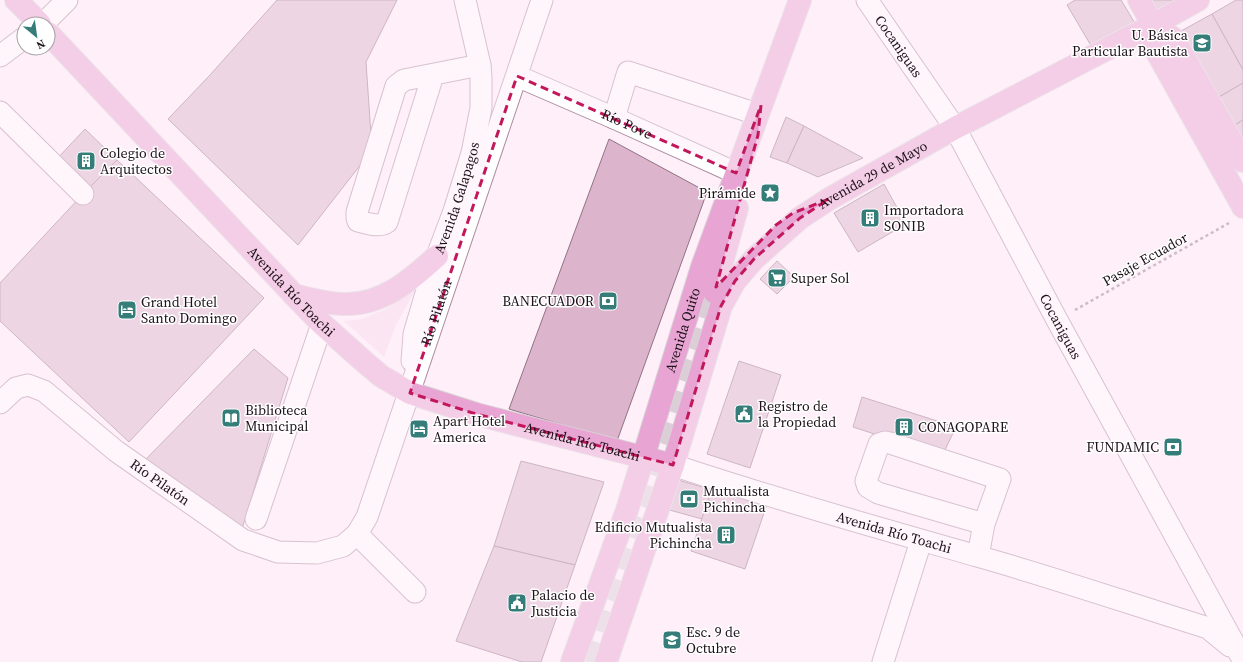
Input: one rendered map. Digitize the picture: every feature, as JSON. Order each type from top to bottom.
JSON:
[{"type":"main road","points":[[16,0],[32,16]]},
{"type":"main road","name":"Avenida Quito","points":[[572,662],[627,510],[702,267],[800,0]]},
{"type":"main road","points":[[1139,0],[1153,25],[1154,47],[1236,215]]},
{"type":"main road","name":"Avenida 29 de Mayo","points":[[673,465],[724,300],[735,281],[754,259],[800,218],[829,199],[955,128],[1198,0]]},
{"type":"main road","points":[[1153,25],[1173,38],[1243,161]]},
{"type":"main road","name":"Avenida Río Toachi","points":[[56,42],[322,324],[381,376],[410,393],[476,414],[673,465]]},
{"type":"main road","points":[[759,110],[758,135],[715,289],[760,239],[776,225],[793,213],[829,199]]},
{"type":"main road","points":[[294,295],[317,301],[346,304],[371,301],[385,296],[408,282],[437,256]]},
{"type":"main road","points":[[606,662],[673,465]]},
{"type":"street","points":[[51,16],[67,0]]},
{"type":"street","name":"Avenida Galapagos","points":[[410,393],[414,334],[437,256],[456,205],[472,153],[481,108],[480,65],[465,0]]},
{"type":"street","name":"Río Pilatón","points":[[0,403],[16,388],[28,385],[44,391],[116,451],[243,540],[278,552],[317,553],[343,546],[358,534],[367,517],[542,0]]},
{"type":"street","name":"Cocaniguas","points":[[867,0],[955,128],[1057,320],[1241,656]]},
{"type":"street","points":[[0,56],[16,44]]},
{"type":"street","points":[[433,75],[387,222],[384,225],[378,225],[358,221],[358,212],[394,90],[400,82],[480,65]]},
{"type":"street","points":[[614,118],[628,72],[759,110]]},
{"type":"street","name":"Río Pove","points":[[516,76],[736,173]]},
{"type":"street","points":[[0,112],[83,194]]},
{"type":"street","points":[[256,519],[322,324]]},
{"type":"street","points":[[978,556],[984,524],[1000,479],[890,443],[885,442],[879,444],[866,481],[868,487],[878,493],[984,524]]},
{"type":"street","name":"Avenida Río Toachi","points":[[673,465],[921,541],[978,556],[1208,628],[1241,656]]},
{"type":"street","points":[[358,534],[414,592]]},
{"type":"street","points":[[883,662],[921,541]]},
{"type":"path","name":"Pasaje Ecuador","points":[[1057,320],[1236,215]]},
{"type":"highlighted area","points":[[517,76],[736,173],[761,105],[758,135],[716,287],[776,225],[793,213],[829,199],[800,218],[754,259],[735,281],[721,306],[673,465],[476,414],[410,393]]},
{"type":"shaded area","points":[[419,283],[396,325],[384,357],[344,321],[362,319],[388,308]]},
{"type":"building","points":[[277,0],[397,0],[366,62],[372,150],[298,245],[168,119],[210,75]]},
{"type":"building","points":[[1075,0],[1121,0],[1136,25],[1093,49],[1067,5]]},
{"type":"building","points":[[1148,0],[1176,0],[1154,12]]},
{"type":"building","points":[[1236,0],[1243,0],[1243,70],[1212,14]]},
{"type":"building","points":[[1212,14],[1243,70],[1243,83],[1219,97],[1181,31]]},
{"type":"building","points":[[1243,83],[1243,120],[1235,125],[1219,97]]},
{"type":"building","points":[[786,117],[804,126],[787,163],[770,157]]},
{"type":"building","points":[[1243,120],[1243,138],[1235,125]]},
{"type":"building","points":[[804,126],[863,158],[818,177],[787,163]]},
{"type":"building","name":"Colegio de Arquitectos","points":[[85,129],[117,160],[83,194],[55,161]]},
{"type":"building","name":"BANECUADOR","points":[[609,139],[707,192],[617,441],[509,409]]},
{"type":"building","name":"Grand Hotel Santo Domingo","points":[[117,160],[264,298],[129,442],[0,321],[0,283],[83,194]]},
{"type":"building","name":"Importadora SONIB","points":[[884,184],[906,224],[858,252],[834,213]]},
{"type":"building","name":"Super Sol","points":[[777,261],[794,277],[777,294],[760,279]]},
{"type":"building","name":"Biblioteca Municipal","points":[[254,349],[288,378],[241,532],[146,459]]},
{"type":"building","name":"Registro de la Propiedad","points":[[739,361],[781,375],[750,468],[707,454]]},
{"type":"building","name":"CONAGOPARE","points":[[862,397],[956,427],[942,456],[853,427]]},
{"type":"building","points":[[521,461],[604,482],[575,565],[494,546]]},
{"type":"building","name":"Mutualista Pichincha","points":[[675,479],[712,490],[702,519],[666,509]]},
{"type":"building","name":"Edificio Mutualista Pichincha","points":[[713,486],[767,504],[745,569],[691,551]]},
{"type":"building","name":"Palacio de Justicia","points":[[494,546],[575,565],[541,662],[522,662],[456,641]]},
{"type":"tunnel","points":[[587,662],[714,292]]},
{"type":"place","name":"U. Básica Particular Bautista","points":[[1202,43]]},
{"type":"place","name":"Colegio de Arquitectos","points":[[86,161]]},
{"type":"place","name":"Pirámide","points":[[770,193]]},
{"type":"place","name":"Importadora SONIB","points":[[870,218]]},
{"type":"place","name":"Super Sol","points":[[777,278]]},
{"type":"place","name":"BANECUADOR","points":[[608,301]]},
{"type":"place","name":"Grand Hotel Santo Domingo","points":[[127,310]]},
{"type":"place","name":"Registro de la Propiedad","points":[[744,414]]},
{"type":"place","name":"Biblioteca Municipal","points":[[231,418]]},
{"type":"place","name":"CONAGOPARE","points":[[904,427]]},
{"type":"place","name":"Apart Hotel America","points":[[419,429]]},
{"type":"place","name":"FUNDAMIC","points":[[1173,447]]},
{"type":"place","name":"Mutualista Pichincha","points":[[689,499]]},
{"type":"place","name":"Edificio Mutualista Pichincha","points":[[726,535]]},
{"type":"place","name":"Palacio de Justicia","points":[[517,603]]},
{"type":"place","name":"Esc. 9 de Octubre","points":[[672,640]]}]
